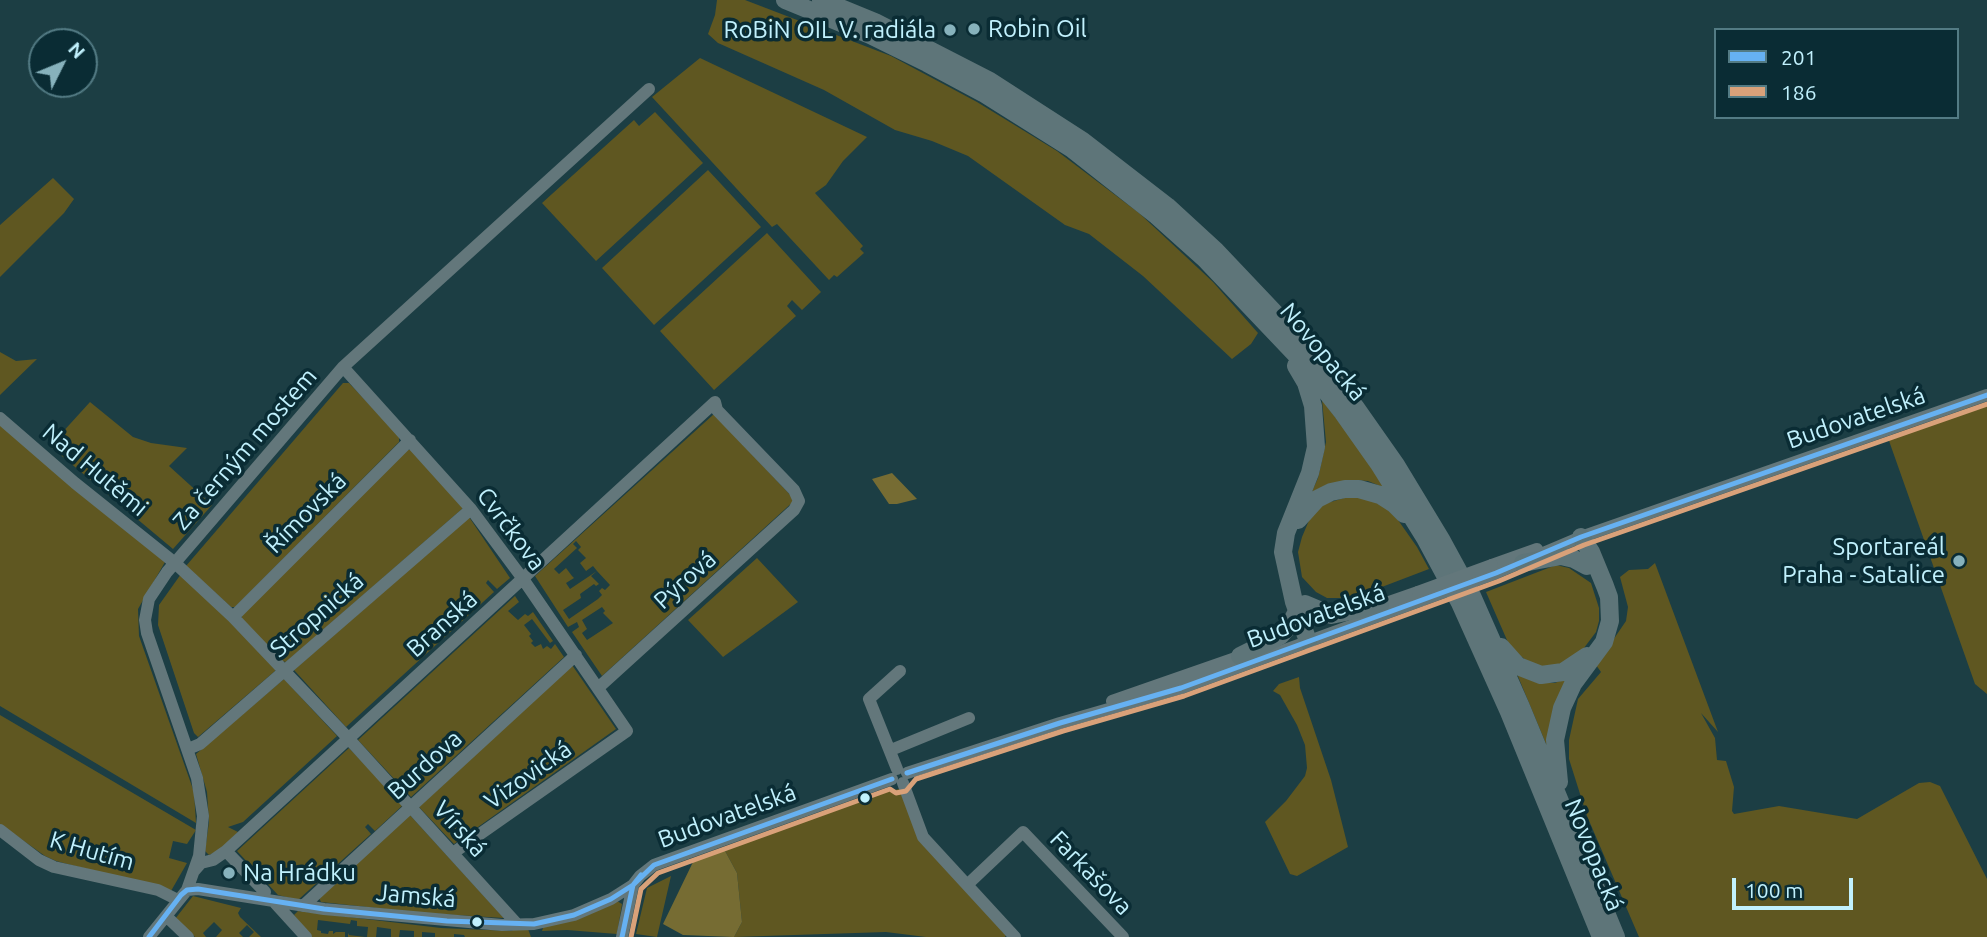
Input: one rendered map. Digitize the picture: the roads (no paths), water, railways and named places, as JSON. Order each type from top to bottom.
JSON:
[{"type":"highway","name":"Novopacká","points":[[785,0],[927,62],[983,93],[1072,149],[1157,216],[1205,259],[1272,327],[1360,436],[1425,538],[1470,624],[1601,937]]},
{"type":"highway","name":"Novopacká","points":[[821,0],[931,50],[1034,108],[1123,171],[1216,251],[1292,330],[1333,378],[1373,431],[1442,541],[1482,618],[1616,937]]},
{"type":"highway","points":[[1272,327],[1306,383],[1315,417],[1316,447],[1313,464],[1283,545],[1286,569],[1301,607]]},
{"type":"highway","points":[[1310,635],[1290,564],[1290,544],[1300,516],[1317,499],[1345,489],[1373,492],[1394,504],[1425,538]]},
{"type":"highway","points":[[1482,618],[1506,654],[1518,666],[1541,675],[1568,670],[1591,652],[1600,639],[1605,622],[1602,592],[1587,566],[1581,549],[1581,537]]},
{"type":"highway","points":[[1568,822],[1555,755],[1558,721],[1567,695],[1599,651],[1610,621],[1609,597],[1591,552],[1581,537]]},
{"type":"highway","points":[[1523,563],[1560,556],[1587,566]]},
{"type":"highway","points":[[1301,607],[1331,615],[1380,605]]},
{"type":"highway","points":[[1240,656],[1280,636],[1301,607]]},
{"type":"street","name":"Za černým mostem","points":[[149,937],[187,890],[199,856],[203,816],[200,790],[188,750],[147,633],[145,620],[149,599],[175,563],[343,367],[649,89]]},
{"type":"street","name":"Cvrčkova","points":[[343,367],[471,509],[523,579],[627,731]]},
{"type":"street","name":"Budovatelská","points":[[1494,569],[1523,563],[1581,537],[1987,395]]},
{"type":"street","name":"Branská","points":[[194,871],[201,863],[213,860],[226,850],[715,402],[717,410],[794,490],[799,501]]},
{"type":"street","name":"Nad Hutěmi","points":[[0,418],[75,483],[175,563],[233,617],[284,671]]},
{"type":"street","name":"Římovská","points":[[233,617],[410,440]]},
{"type":"street","name":"Pýrová","points":[[598,688],[794,510],[799,501]]},
{"type":"street","name":"Stropnická","points":[[188,750],[200,744],[471,509]]},
{"type":"street","name":"Budovatelská","points":[[1060,723],[1123,697],[1310,635],[1494,569],[1542,547],[1581,537]]},
{"type":"street","name":"Budovatelská","points":[[534,930],[611,899],[633,885],[654,865],[900,776],[1060,723],[1181,688],[1380,605],[1420,596]]},
{"type":"street","name":"Burdova","points":[[303,906],[576,655]]},
{"type":"street","name":"Vírská","points":[[284,671],[517,924]]},
{"type":"street","points":[[900,671],[869,699],[923,837],[1015,937]]},
{"type":"street","points":[[891,750],[969,718]]},
{"type":"street","name":"Vizovická","points":[[453,853],[627,731]]},
{"type":"street","name":"K Hutím","points":[[0,831],[39,860],[54,867],[158,890],[177,900]]},
{"type":"street","name":"Farkašova","points":[[967,885],[1023,832],[1123,937]]},
{"type":"street","points":[[226,850],[265,892]]},
{"type":"street","points":[[622,937],[633,885]]},
{"type":"street","name":"Jamská","points":[[187,890],[198,889],[303,906],[447,921],[517,924],[534,930]]},
{"type":"street","points":[[275,902],[306,937]]},
{"type":"street","points":[[166,916],[188,937]]},
{"type":"place","name":"Robin Oil","points":[[974,29]]},
{"type":"place","name":"RoBiN OIL V. radiála","points":[[950,30]]},
{"type":"place","name":"Sportareál Praha - Satalice","points":[[1959,561]]},
{"type":"place","name":"Na Hrádku","points":[[229,873]]}]
